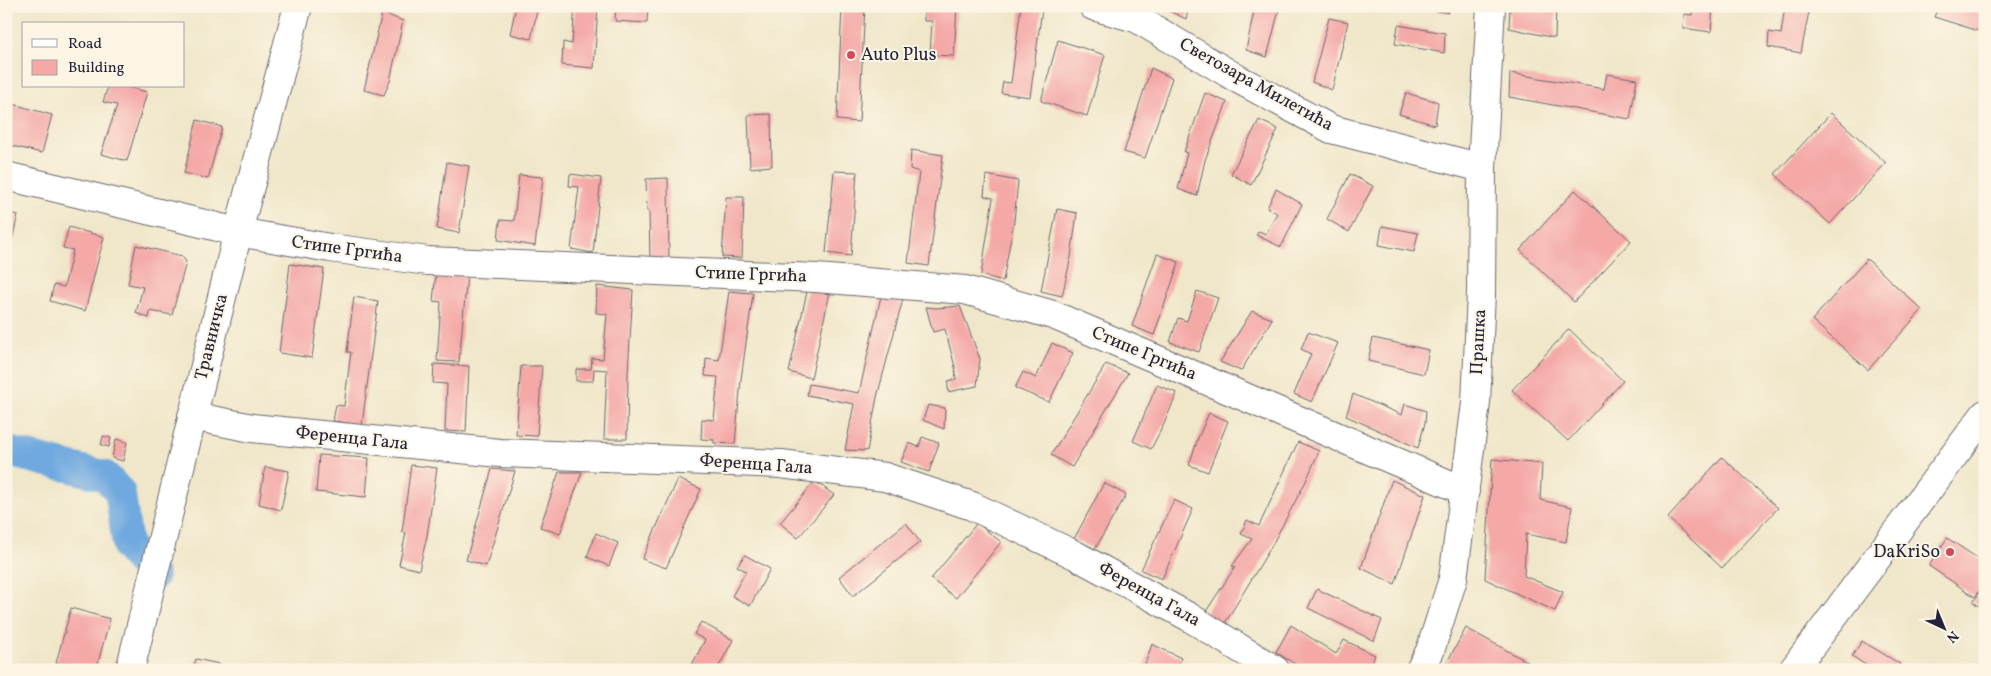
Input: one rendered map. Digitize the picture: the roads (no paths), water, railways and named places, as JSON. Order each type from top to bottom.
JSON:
[{"type":"street","name":"Травничка","points":[[130,670],[238,232],[298,6]]},
{"type":"street","name":"Светозара Милетића","points":[[1093,6],[1136,18],[1238,79],[1331,129],[1482,168]]},
{"type":"street","name":"Прашка","points":[[1420,670],[1430,651],[1453,579],[1476,394],[1481,293],[1482,168],[1491,6]]},
{"type":"street","name":"Стипе Гргића","points":[[6,176],[238,232],[330,248],[428,261],[816,278],[965,290],[1053,315],[1465,491]]},
{"type":"street","points":[[1792,670],[1985,414]]},
{"type":"street","name":"Ференца Гала","points":[[192,416],[252,428],[500,453],[781,464],[886,477],[972,506],[1076,554],[1188,617],[1275,670]]},
{"type":"waterway","points":[[6,451],[105,476],[120,492],[128,548],[153,576]]},
{"type":"place","name":"Auto Plus","points":[[851,55]]},
{"type":"place","name":"DaKriSo","points":[[1950,552]]}]
